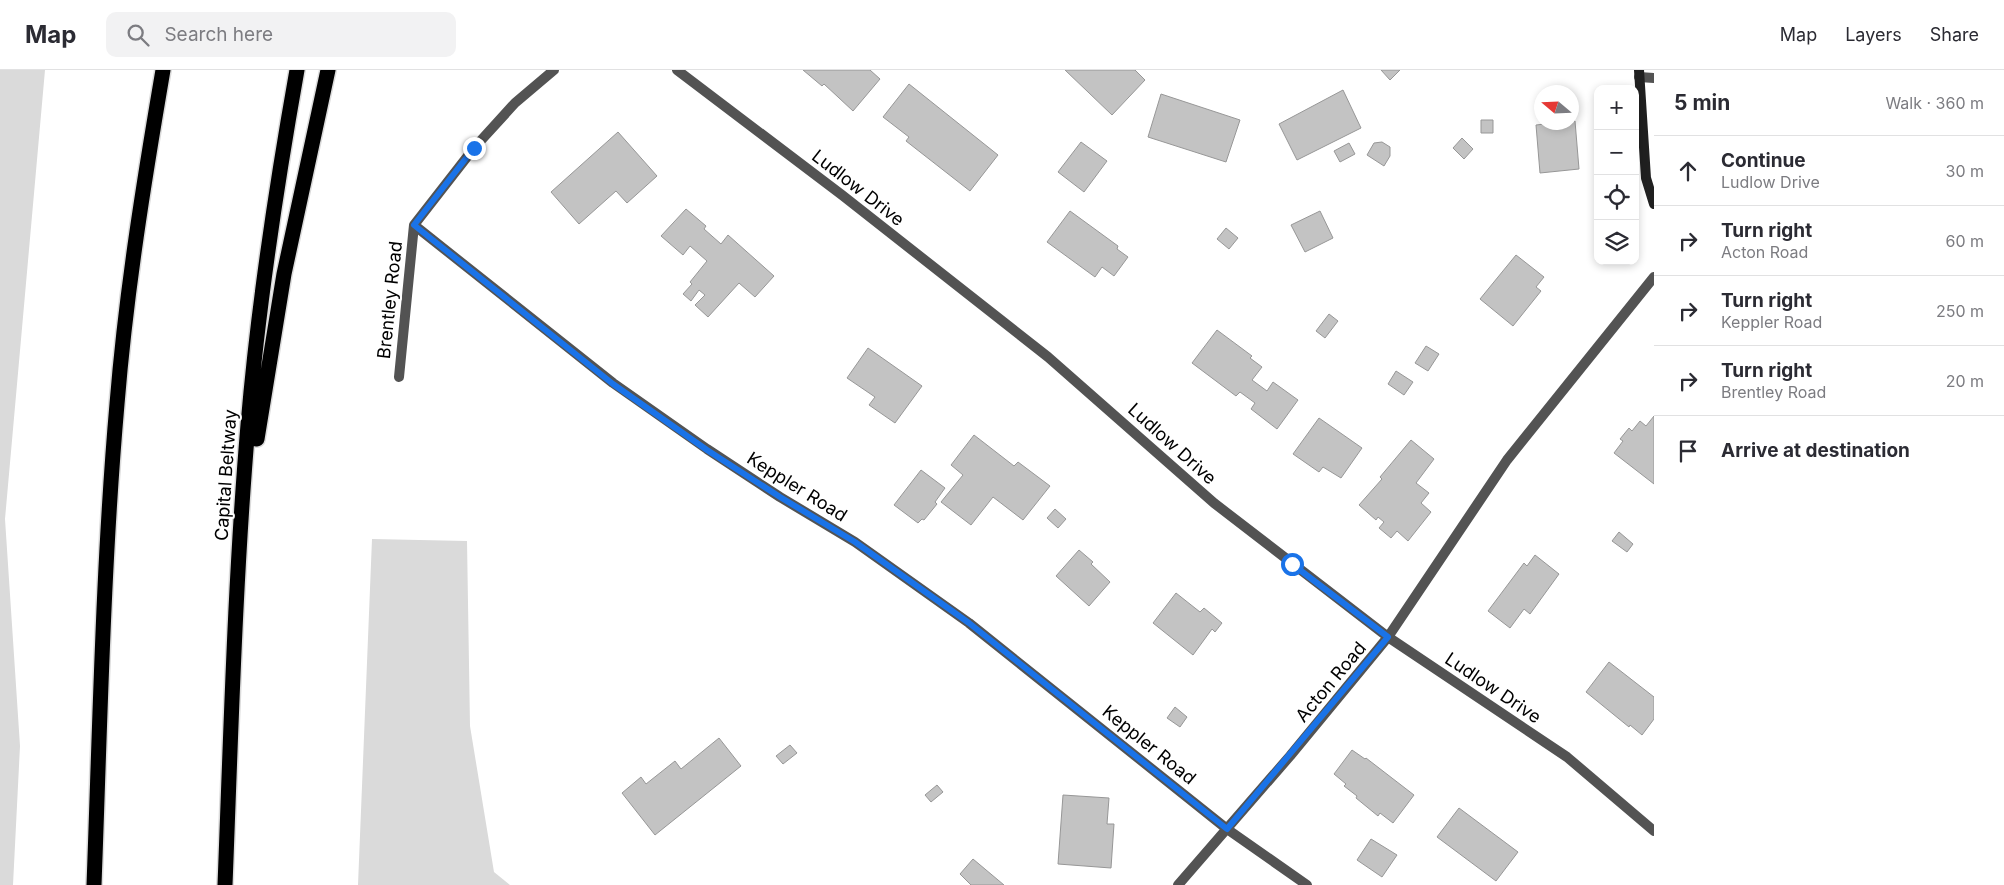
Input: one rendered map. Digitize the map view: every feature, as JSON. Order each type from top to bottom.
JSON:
[{"type":"highway","points":[[94,885],[105,601],[117,404],[134,257],[163,70]]},
{"type":"highway","name":"Capital Beltway","points":[[225,885],[236,596],[248,424],[265,272],[297,70]]},
{"type":"highway","points":[[236,596],[258,425],[284,274],[328,70]]},
{"type":"street","name":"Brentley Road","points":[[399,377],[414,225],[474,148],[515,103],[554,70]]},
{"type":"street","name":"Ludlow Drive","points":[[677,70],[842,195],[1048,357],[1214,503],[1388,637],[1567,758],[1654,831]]},
{"type":"street","points":[[1654,78],[1639,74],[1646,178],[1654,204]]},
{"type":"street","name":"Keppler Road","points":[[414,225],[613,384],[707,450],[855,542],[969,623],[1227,829],[1307,885]]},
{"type":"street","name":"Acton Road","points":[[1178,885],[1388,637],[1507,460],[1654,278]]},
{"type":"shaded area","points":[[0,70],[45,70],[5,519],[20,746],[13,885],[0,885]]},
{"type":"shaded area","points":[[372,539],[467,541],[470,726],[494,872],[510,885],[358,885]]},
{"type":"building","points":[[803,70],[870,70],[880,79],[853,111],[824,84],[822,86]]},
{"type":"building","points":[[1065,70],[1135,70],[1145,80],[1112,115]]},
{"type":"building","points":[[1381,70],[1400,70],[1390,80]]},
{"type":"building","points":[[909,84],[998,155],[970,191],[906,141],[909,137],[883,117]]},
{"type":"building","points":[[1343,90],[1361,128],[1297,160],[1279,124]]},
{"type":"building","points":[[1161,94],[1240,120],[1226,162],[1148,137]]},
{"type":"building","points":[[1481,120],[1493,120],[1493,133],[1481,133]]},
{"type":"building","points":[[1536,130],[1576,130],[1579,169],[1540,173]]},
{"type":"building","points":[[618,132],[657,176],[627,203],[616,191],[579,224],[551,192]]},
{"type":"building","points":[[1462,138],[1473,149],[1464,159],[1453,148]]},
{"type":"building","points":[[1081,142],[1107,161],[1084,192],[1058,172]]},
{"type":"building","points":[[1382,142],[1390,147],[1390,156],[1384,166],[1367,155],[1374,143]]},
{"type":"building","points":[[1349,143],[1355,154],[1340,162],[1334,151]]},
{"type":"building","points":[[686,209],[706,226],[704,229],[721,244],[728,235],[774,276],[755,297],[739,283],[708,317],[695,305],[705,295],[699,290],[691,301],[683,294],[707,261],[690,246],[683,255],[661,236]]},
{"type":"building","points":[[1070,211],[1118,246],[1117,249],[1128,257],[1114,276],[1102,267],[1095,277],[1047,242]]},
{"type":"building","points":[[1320,211],[1333,238],[1305,252],[1291,225]]},
{"type":"building","points":[[1226,228],[1238,238],[1229,249],[1217,239]]},
{"type":"building","points":[[1516,255],[1544,277],[1536,287],[1541,291],[1513,326],[1480,299]]},
{"type":"building","points":[[1329,314],[1338,321],[1325,338],[1316,331]]},
{"type":"building","points":[[1217,330],[1252,356],[1250,358],[1262,367],[1252,380],[1267,391],[1273,382],[1298,400],[1277,429],[1251,409],[1255,403],[1240,392],[1236,396],[1192,363]]},
{"type":"building","points":[[1426,346],[1439,354],[1428,371],[1415,363]]},
{"type":"building","points":[[868,348],[922,386],[895,423],[869,405],[875,397],[847,378]]},
{"type":"building","points":[[1396,371],[1413,382],[1404,395],[1388,384]]},
{"type":"building","points":[[1654,416],[1654,484],[1614,453],[1623,441],[1620,439],[1629,428],[1632,431],[1640,421],[1646,426]]},
{"type":"building","points":[[1319,418],[1362,448],[1341,478],[1323,467],[1319,472],[1293,454]]},
{"type":"building","points":[[974,435],[1014,466],[1018,462],[1050,486],[1023,520],[993,497],[971,525],[941,502],[963,475],[951,465]]},
{"type":"building","points":[[1411,440],[1434,459],[1416,483],[1429,493],[1421,503],[1431,512],[1408,541],[1397,531],[1391,538],[1379,528],[1384,522],[1378,517],[1376,520],[1359,505],[1382,479],[1380,477]]},
{"type":"building","points":[[921,470],[945,488],[935,502],[937,504],[924,520],[922,519],[918,523],[894,505]]},
{"type":"building","points":[[1055,509],[1066,519],[1058,528],[1047,518]]},
{"type":"building","points":[[1619,532],[1633,544],[1627,552],[1612,541]]},
{"type":"building","points":[[1079,550],[1093,562],[1091,564],[1110,582],[1089,606],[1056,576]]},
{"type":"building","points":[[1535,555],[1559,574],[1530,614],[1524,609],[1510,628],[1488,611],[1524,563],[1527,566]]},
{"type":"building","points":[[1176,593],[1200,612],[1204,608],[1222,623],[1215,632],[1212,629],[1193,655],[1153,623]]},
{"type":"building","points":[[1609,662],[1654,697],[1654,719],[1642,735],[1630,725],[1629,727],[1586,692]]},
{"type":"building","points":[[1175,707],[1187,717],[1180,727],[1167,718]]},
{"type":"building","points":[[719,738],[741,766],[655,835],[622,793],[641,777],[646,784],[675,761],[681,769]]},
{"type":"building","points":[[790,745],[797,753],[783,764],[776,756]]},
{"type":"building","points":[[1352,750],[1366,758],[1414,795],[1393,823],[1380,813],[1378,816],[1356,798],[1357,796],[1344,786],[1346,784],[1334,774]]},
{"type":"building","points":[[937,785],[943,792],[931,802],[925,795]]},
{"type":"building","points":[[1063,795],[1109,798],[1107,824],[1114,824],[1111,868],[1058,864]]},
{"type":"building","points":[[1459,808],[1518,852],[1496,881],[1437,837]]},
{"type":"building","points":[[1371,839],[1397,855],[1382,877],[1357,860]]},
{"type":"building","points":[[973,859],[1004,885],[971,885],[960,874]]},
{"type":"route","points":[[474,148],[414,225],[613,384],[707,450],[855,542],[969,623],[1227,829],[1388,637],[1292,564]]}]
